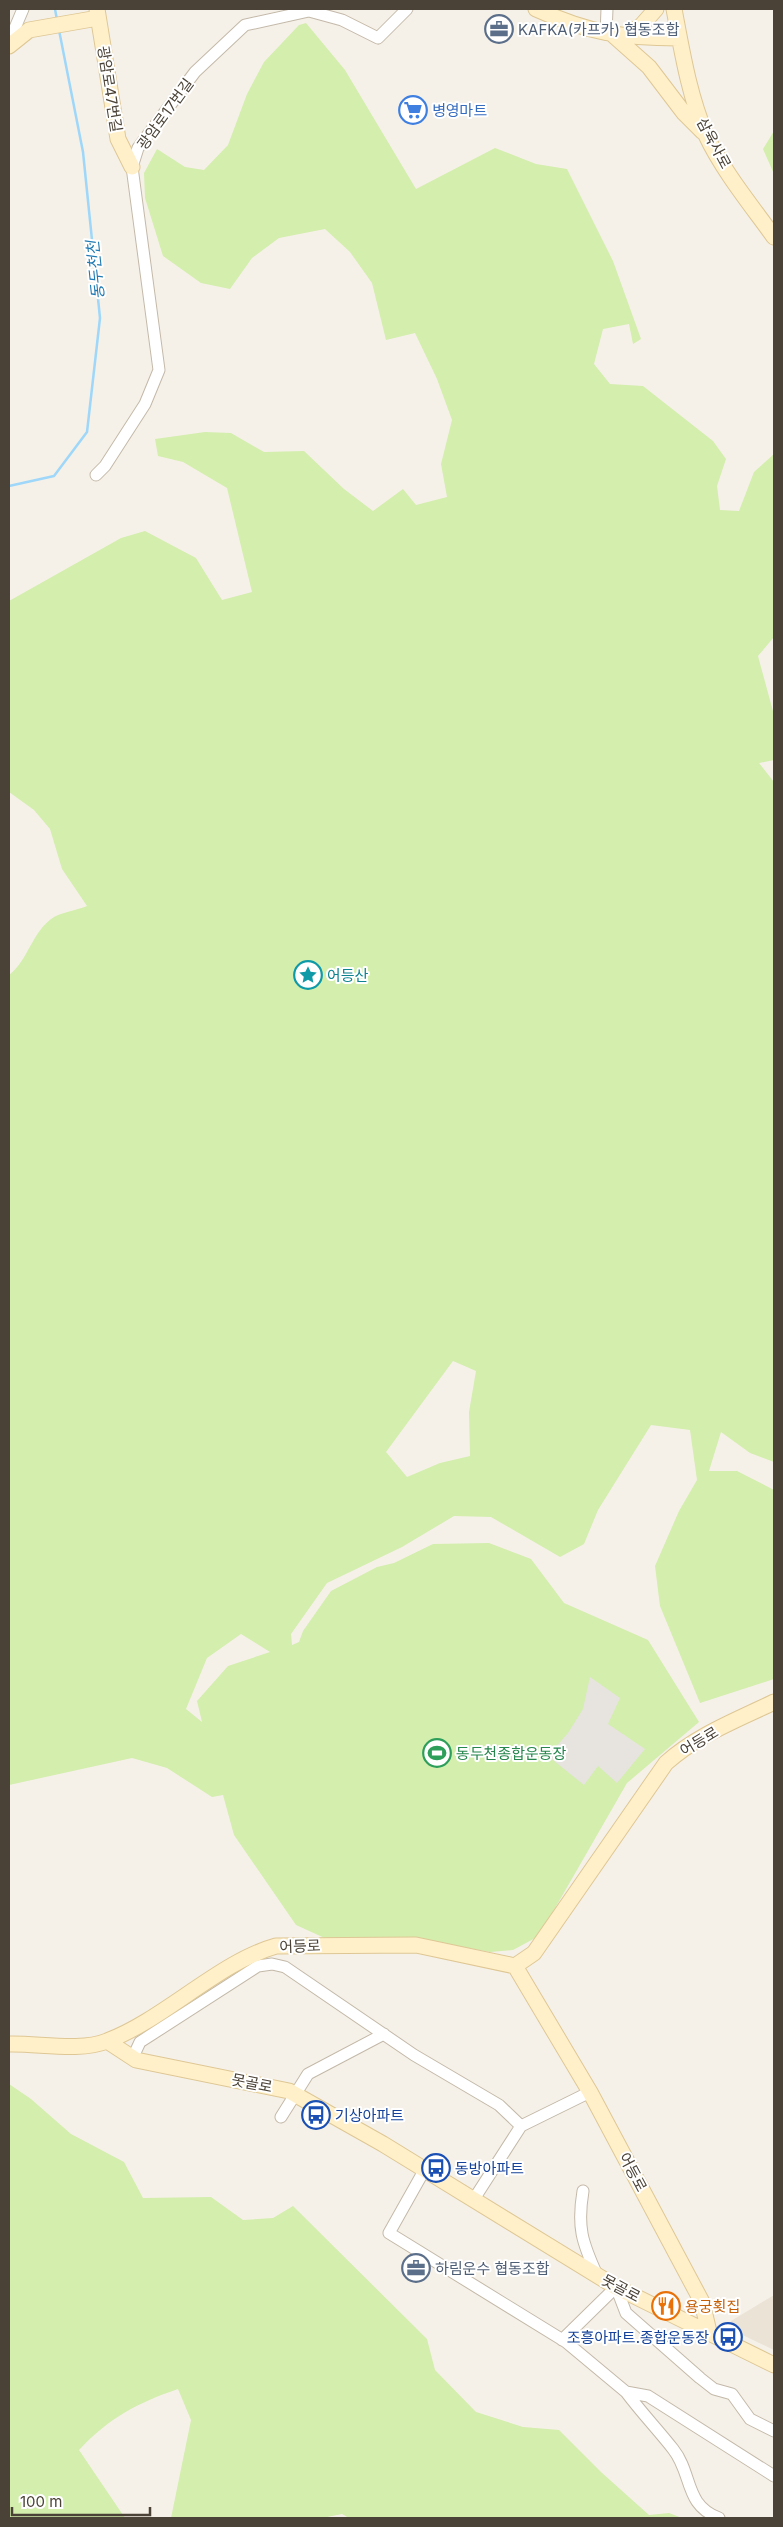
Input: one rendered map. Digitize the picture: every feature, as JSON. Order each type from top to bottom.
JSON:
[{"type":"street","points":[[9,44],[23,9]]},
{"type":"street","name":"광암로17번길","points":[[96,475],[105,466],[145,404],[159,370],[132,167],[138,148],[195,72],[245,24],[309,10],[342,20],[378,38],[408,9]]},
{"type":"street","points":[[536,9],[578,26],[614,36],[679,38]]},
{"type":"street","points":[[607,9],[614,36],[649,67],[684,113],[707,137]]},
{"type":"street","points":[[614,36],[641,26],[656,9]]},
{"type":"street","name":"삼육사로","points":[[674,9],[689,85],[707,137],[747,200],[774,237]]},
{"type":"street","points":[[9,44],[29,30],[94,16]]},
{"type":"street","name":"광암로47번길","points":[[94,16],[118,139],[132,167]]},
{"type":"street","name":"어등로","points":[[107,2041],[161,2013],[236,1964],[276,1946],[416,1945],[515,1966],[534,1953],[666,1763],[683,1748],[696,1740],[774,1702]]},
{"type":"street","points":[[132,2057],[140,2042],[258,1966],[272,1964],[285,1967],[384,2034],[499,2105],[521,2126]]},
{"type":"street","name":"어등로","points":[[515,1966],[590,2092],[702,2302],[709,2332]]},
{"type":"street","points":[[281,2117],[294,2093],[308,2074],[384,2034]]},
{"type":"street","points":[[9,2044],[88,2045],[107,2041]]},
{"type":"street","name":"못골로","points":[[107,2041],[136,2060],[294,2093],[425,2169],[616,2287],[774,2364]]},
{"type":"street","points":[[474,2199],[521,2126],[590,2092]]},
{"type":"street","points":[[425,2169],[389,2233],[562,2340],[626,2392],[675,2451],[694,2498],[703,2511],[718,2518]]},
{"type":"street","points":[[583,2191],[580,2212],[582,2241],[597,2275]]},
{"type":"street","points":[[562,2340],[616,2287],[626,2313],[714,2389],[732,2394],[750,2419],[774,2431]]},
{"type":"street","points":[[626,2392],[648,2396],[774,2476]]},
{"type":"shaded area","points":[[590,1677],[620,1698],[608,1724],[645,1749],[617,1783],[598,1766],[584,1785],[548,1756],[568,1733],[583,1709]]},
{"type":"shaded area","points":[[774,2295],[774,2350],[732,2330],[731,2321]]},
{"type":"green space","points":[[306,23],[345,70],[416,189],[495,148],[536,164],[567,169],[613,261],[641,339],[633,344],[629,324],[603,329],[594,364],[610,384],[643,386],[713,441],[726,459],[717,486],[720,510],[739,511],[754,472],[774,454],[774,637],[758,656],[774,715],[774,760],[759,763],[774,782],[774,1462],[750,1453],[721,1432],[709,1471],[737,1471],[774,1490],[774,1679],[700,1703],[660,1606],[655,1566],[679,1511],[697,1480],[690,1430],[651,1425],[598,1510],[584,1544],[560,1557],[491,1517],[454,1516],[402,1547],[327,1583],[291,1634],[292,1645],[299,1642],[303,1631],[331,1591],[377,1567],[394,1563],[433,1544],[489,1543],[531,1559],[564,1603],[648,1640],[699,1722],[627,1783],[539,1936],[513,1950],[490,1952],[410,1937],[329,1940],[296,1925],[234,1835],[223,1795],[212,1797],[167,1768],[132,1758],[9,1785],[9,975],[21,962],[40,930],[47,923],[58,915],[87,906],[62,869],[50,829],[34,810],[9,792],[9,601],[121,538],[145,531],[196,558],[222,600],[252,592],[227,488],[183,462],[158,456],[155,439],[205,432],[231,433],[264,452],[304,451],[344,489],[373,511],[403,489],[416,505],[447,497],[441,464],[452,420],[437,379],[415,333],[386,340],[372,283],[350,252],[325,229],[279,238],[252,258],[230,289],[201,283],[163,256],[145,198],[144,173],[157,149],[185,167],[204,170],[228,145],[247,94],[264,62],[299,25]],"holes":[[[453,1361],[476,1371],[469,1412],[470,1456],[440,1463],[407,1477],[386,1452]],[[241,1634],[270,1652],[228,1666],[197,1701],[202,1722],[186,1709],[207,1658]]]},
{"type":"green space","points":[[774,131],[774,174],[763,149]]},
{"type":"green space","points":[[9,2084],[31,2099],[71,2134],[124,2162],[143,2198],[211,2197],[243,2220],[273,2218],[293,2206],[427,2339],[435,2370],[476,2412],[523,2427],[559,2430],[601,2472],[649,2515],[669,2513],[682,2518],[349,2518],[342,2514],[322,2518],[171,2518],[191,2420],[178,2389],[149,2400],[124,2413],[101,2429],[79,2450],[125,2518],[9,2518]]},
{"type":"waterway","name":"동두천천","points":[[55,9],[57,20]]},
{"type":"waterway","name":"동두천천","points":[[9,486],[54,476],[87,432],[100,318],[83,152],[59,30]]},
{"type":"place","name":"KAFKA(카프카) 협동조합","points":[[499,29]]},
{"type":"place","name":"병영마트","points":[[413,110]]},
{"type":"place","name":"어등산","points":[[308,975]]},
{"type":"place","name":"동두천종합운동장","points":[[437,1753]]},
{"type":"place","name":"기상아파트","points":[[316,2115]]},
{"type":"place","name":"동방아파트","points":[[436,2168]]},
{"type":"place","name":"하림운수 협동조합","points":[[416,2268]]},
{"type":"place","name":"용궁횟집","points":[[666,2306]]},
{"type":"place","name":"조흥아파트.종합운동장","points":[[728,2337]]}]
